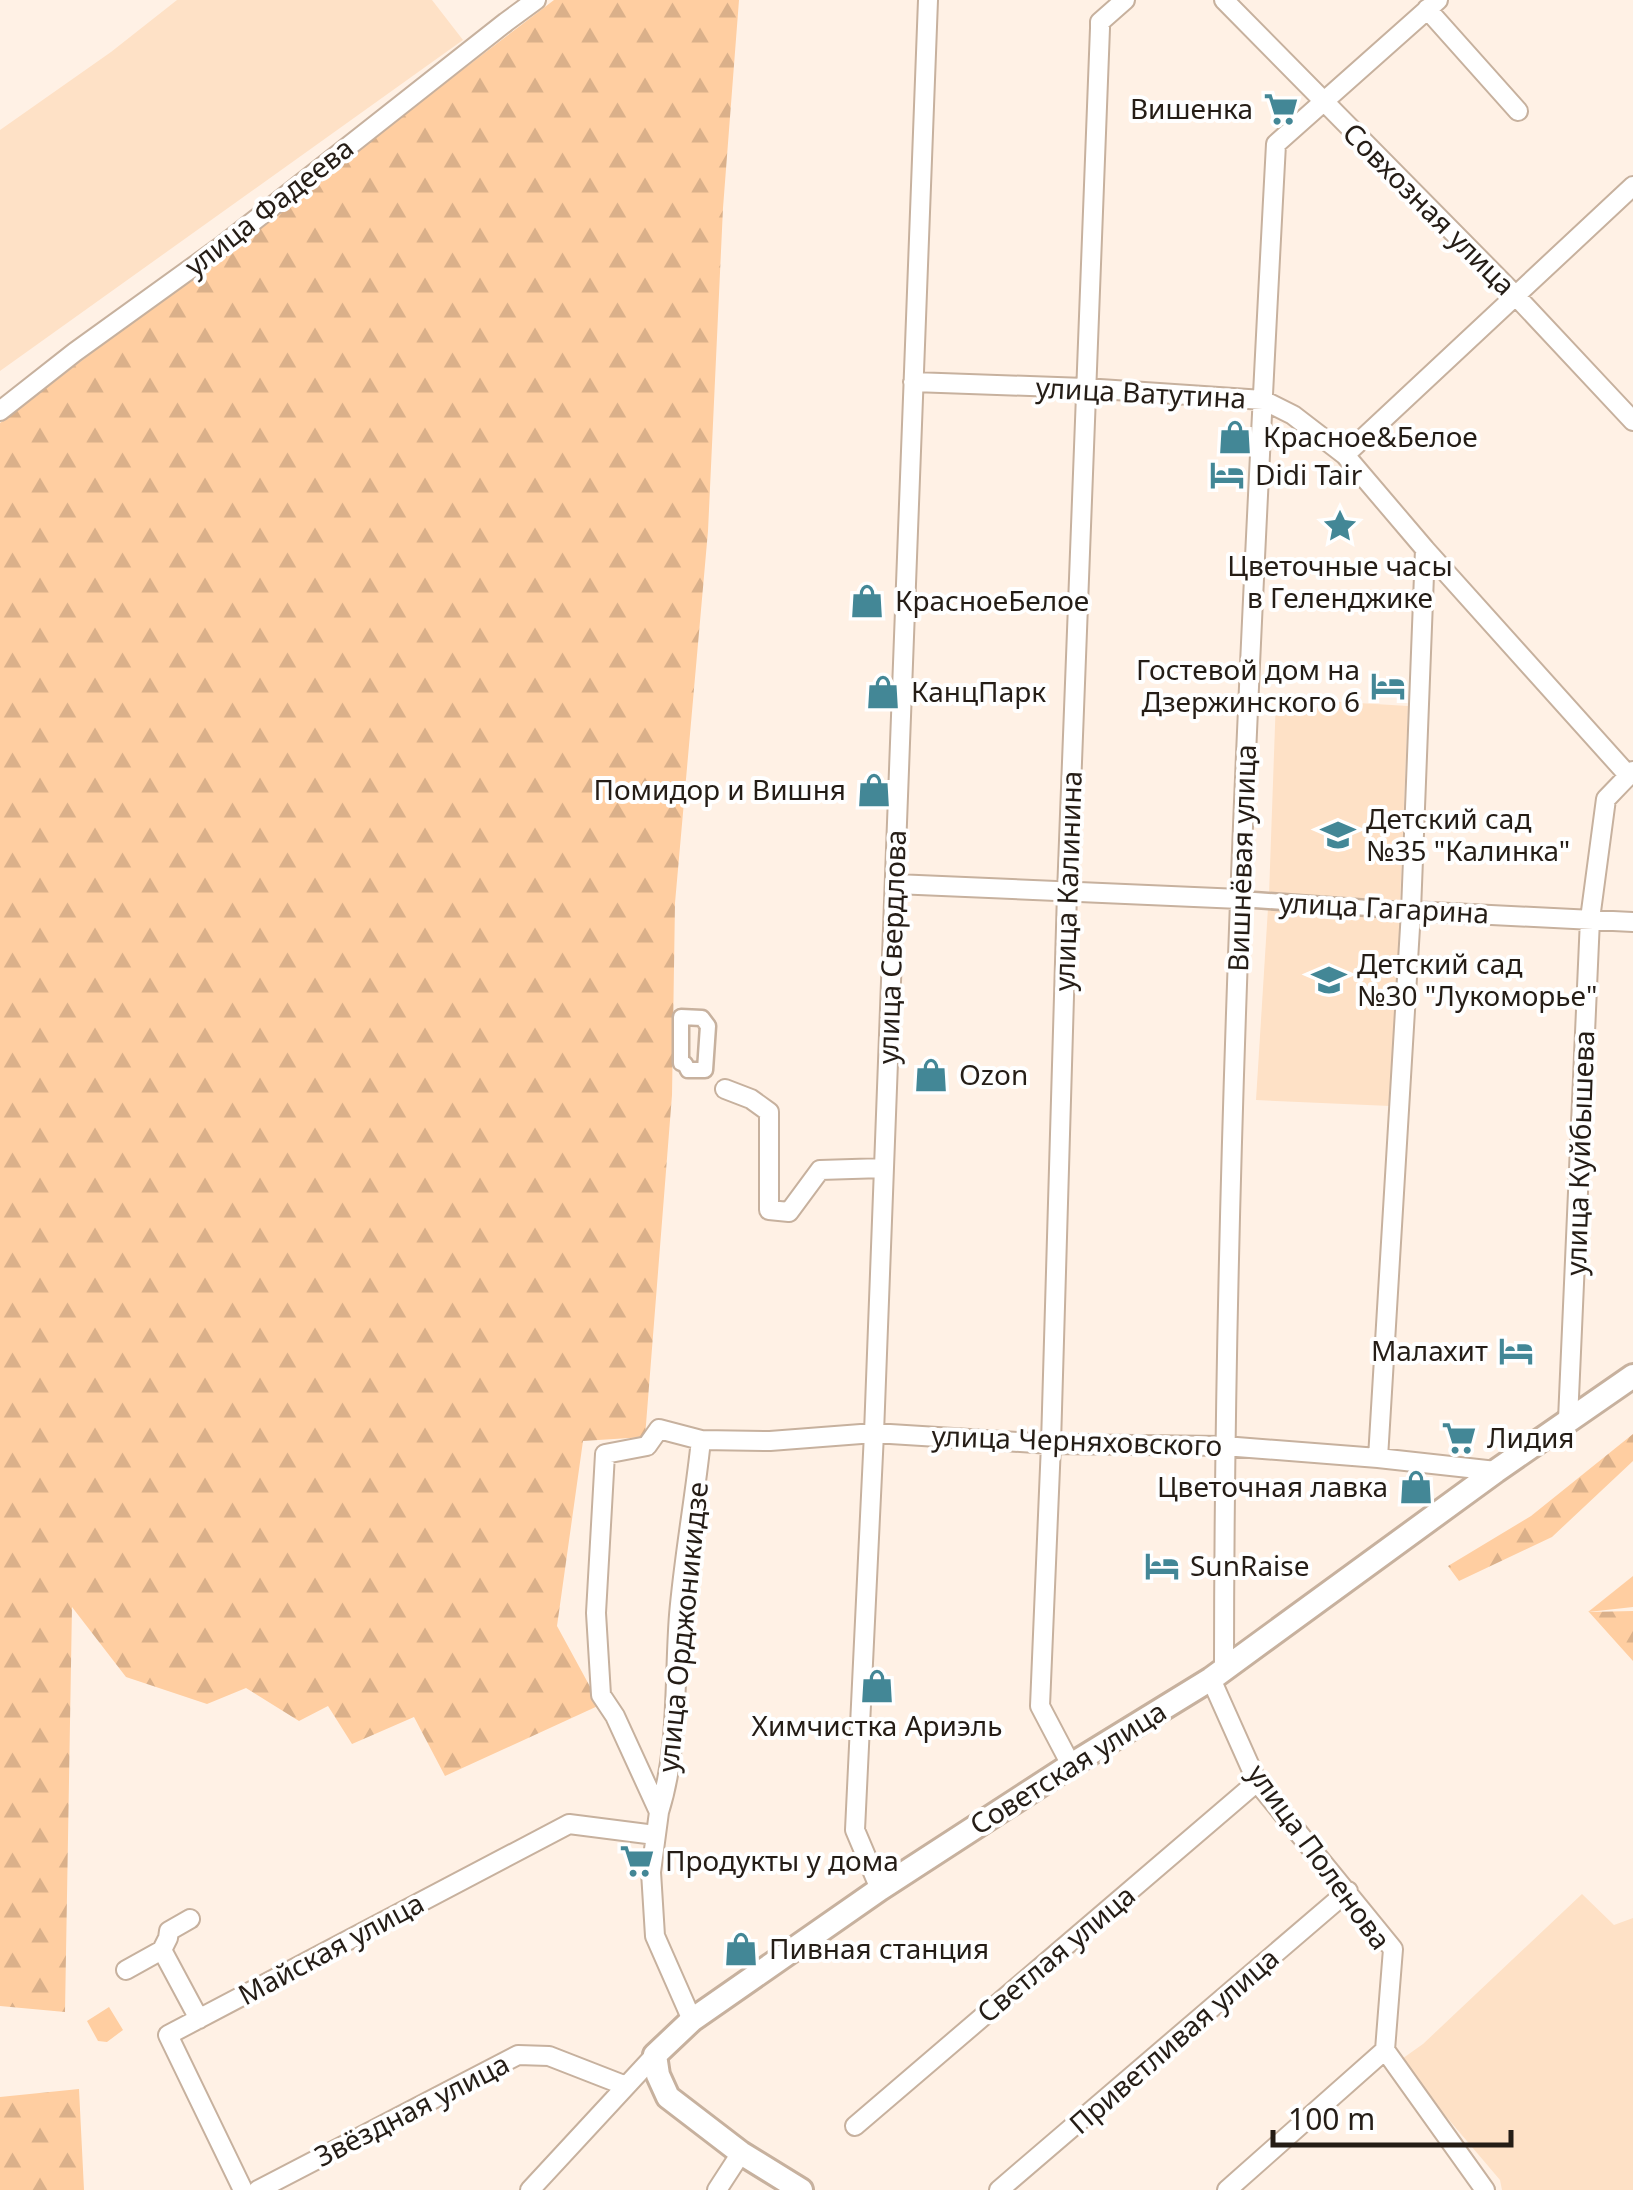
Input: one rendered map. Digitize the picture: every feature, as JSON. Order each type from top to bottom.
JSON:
[{"type":"street","name":"улица Фадеева","points":[[0,410],[222,246],[536,0]]},
{"type":"street","name":"улица Свердлова","points":[[880,1889],[855,1830],[874,1433],[928,0]]},
{"type":"street","name":"улица Калинина","points":[[1071,1765],[1040,1706],[1100,22],[1125,0]]},
{"type":"street","name":"Совхозная улица","points":[[1224,0],[1633,420]]},
{"type":"street","name":"Вишнёвая улица","points":[[1217,1673],[1240,899],[1276,144],[1432,5]]},
{"type":"street","points":[[1432,5],[1518,111]]},
{"type":"street","points":[[1345,455],[1633,186]]},
{"type":"street","name":"улица Ватутина","points":[[913,382],[1263,400],[1293,415],[1345,455],[1631,773]]},
{"type":"street","points":[[1378,1458],[1411,911],[1426,548]]},
{"type":"street","name":"улица Куйбышева","points":[[1568,1420],[1590,919],[1606,799],[1631,773]]},
{"type":"street","name":"улица Гагарина","points":[[895,884],[1633,922]]},
{"type":"street","points":[[725,1089],[769,1112],[769,1210],[789,1212],[820,1170],[884,1168]]},
{"type":"street","name":"Советская улица","points":[[530,2190],[692,2020],[880,1889],[1217,1673],[1633,1376]]},
{"type":"street","name":"улица Черняховского","points":[[659,1430],[701,1440],[770,1442],[874,1433],[1051,1444],[1224,1446],[1496,1471]]},
{"type":"street","name":"улица Орджоникидзе","points":[[659,1430],[647,1446],[605,1454],[596,1612],[601,1695],[615,1716],[659,1812]]},
{"type":"street","name":"улица Орджоникидзе","points":[[692,2020],[656,1936],[651,1872],[659,1812],[668,1784],[679,1613],[701,1440]]},
{"type":"street","name":"улица Поленова","points":[[1217,1673],[1258,1782],[1393,1949],[1385,2050]]},
{"type":"street","name":"Светлая улица","points":[[855,2126],[1258,1782]]},
{"type":"street","name":"Майская улица","points":[[242,2190],[168,2036],[570,1824],[655,1835]]},
{"type":"street","name":"Приветливая улица","points":[[1000,2190],[1348,1892]]},
{"type":"street","points":[[126,1970],[162,1950],[169,1932],[190,1919]]},
{"type":"street","points":[[162,1950],[198,2019]]},
{"type":"street","points":[[1227,2190],[1385,2050],[1485,2190]]},
{"type":"street","name":"Звёздная улица","points":[[258,2190],[518,2055],[550,2056],[626,2086]]},
{"type":"street","points":[[656,2055],[658,2075],[668,2097],[741,2152],[801,2190]]},
{"type":"street","points":[[717,2190],[741,2152]]},
{"type":"shaded area","points":[[177,0],[432,0],[463,40],[0,371],[0,130]]},
{"type":"shaded area","points":[[1276,698],[1408,706],[1400,904],[1269,895]]},
{"type":"shaded area","points":[[1268,908],[1401,914],[1390,1106],[1256,1100]]},
{"type":"shaded area","points":[[1582,1894],[1614,1925],[1633,1918],[1633,2190],[1502,2190],[1500,2180],[1399,2061],[1423,2044]]},
{"type":"green space","points":[[554,0],[739,0],[723,208],[708,531],[675,903],[672,1095],[645,1437],[583,1441],[557,1626],[600,1705],[445,1776],[414,1717],[352,1744],[328,1706],[299,1721],[246,1688],[207,1704],[126,1677],[72,1607],[65,2012],[0,2006],[0,423]]},
{"type":"green space","points":[[1633,1434],[1633,1461],[1552,1537],[1459,1581],[1448,1566],[1531,1516]]},
{"type":"green space","points":[[1633,1576],[1633,1607],[1588,1612]]},
{"type":"green space","points":[[1633,1611],[1633,1661],[1589,1612]]},
{"type":"green space","points":[[109,2007],[123,2030],[107,2042],[98,2041],[87,2021]]},
{"type":"green space","points":[[79,2089],[84,2190],[0,2190],[0,2097]]},
{"type":"place","name":"Вишенка","points":[[1281,109]]},
{"type":"place","name":"Красное&Белое","points":[[1235,437]]},
{"type":"place","name":"Didi Tair","points":[[1227,475]]},
{"type":"place","name":"Цветочные часы в Геленджике","points":[[1340,526]]},
{"type":"place","name":"КрасноеБелое","points":[[867,601]]},
{"type":"place","name":"Гостевой дом на Дзержинского 6","points":[[1388,686]]},
{"type":"place","name":"КанцПарк","points":[[883,692]]},
{"type":"place","name":"Помидор и Вишня","points":[[874,790]]},
{"type":"place","name":"Детский сад №35 \"Калинка\"","points":[[1338,835]]},
{"type":"place","name":"Детский сад №30 \"Лукоморье\"","points":[[1329,980]]},
{"type":"place","name":"Ozon","points":[[931,1075]]},
{"type":"place","name":"Малахит","points":[[1516,1351]]},
{"type":"place","name":"Лидия","points":[[1459,1438]]},
{"type":"place","name":"Цветочная лавка","points":[[1416,1487]]},
{"type":"place","name":"SunRaise","points":[[1162,1566]]},
{"type":"place","name":"Химчистка Ариэль","points":[[877,1686]]},
{"type":"place","name":"Продукты у дома","points":[[637,1861]]},
{"type":"place","name":"Пивная станция","points":[[741,1949]]}]
